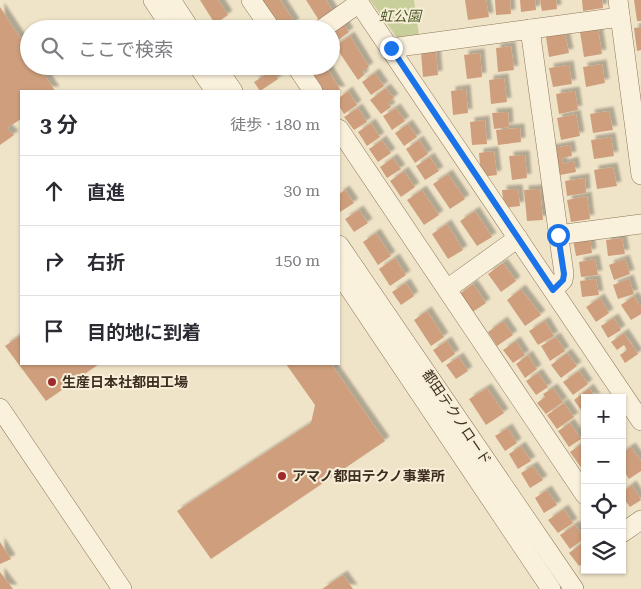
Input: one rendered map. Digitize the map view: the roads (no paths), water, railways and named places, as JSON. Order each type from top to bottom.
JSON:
[{"type":"street","points":[[153,0],[166,20]]},
{"type":"street","points":[[171,0],[184,20]]},
{"type":"street","points":[[251,0],[265,20]]},
{"type":"street","points":[[334,20],[358,2],[391,48],[641,421]]},
{"type":"street","points":[[391,48],[530,28],[619,8],[639,144],[641,175]]},
{"type":"street","points":[[530,28],[564,274],[563,280],[553,290]]},
{"type":"street","points":[[204,75],[214,90]]},
{"type":"street","points":[[222,75],[232,90]]},
{"type":"street","points":[[302,75],[312,90]]},
{"type":"street","points":[[340,130],[581,489]]},
{"type":"street","points":[[558,235],[641,224]]},
{"type":"street","points":[[447,289],[518,238]]},
{"type":"street","name":"都田テクノロード","points":[[340,246],[574,589]]},
{"type":"street","name":"都田テクノロード","points":[[340,274],[550,589]]},
{"type":"street","points":[[0,408],[122,589]]},
{"type":"street","points":[[626,530],[641,520]]},
{"type":"place","name":"生産日本社都田工場","points":[[52,382]]},
{"type":"place","name":"アマノ都田テクノ事業所","points":[[282,476]]},
{"type":"park label","name":"虹公園","points":[[400,16]]}]
